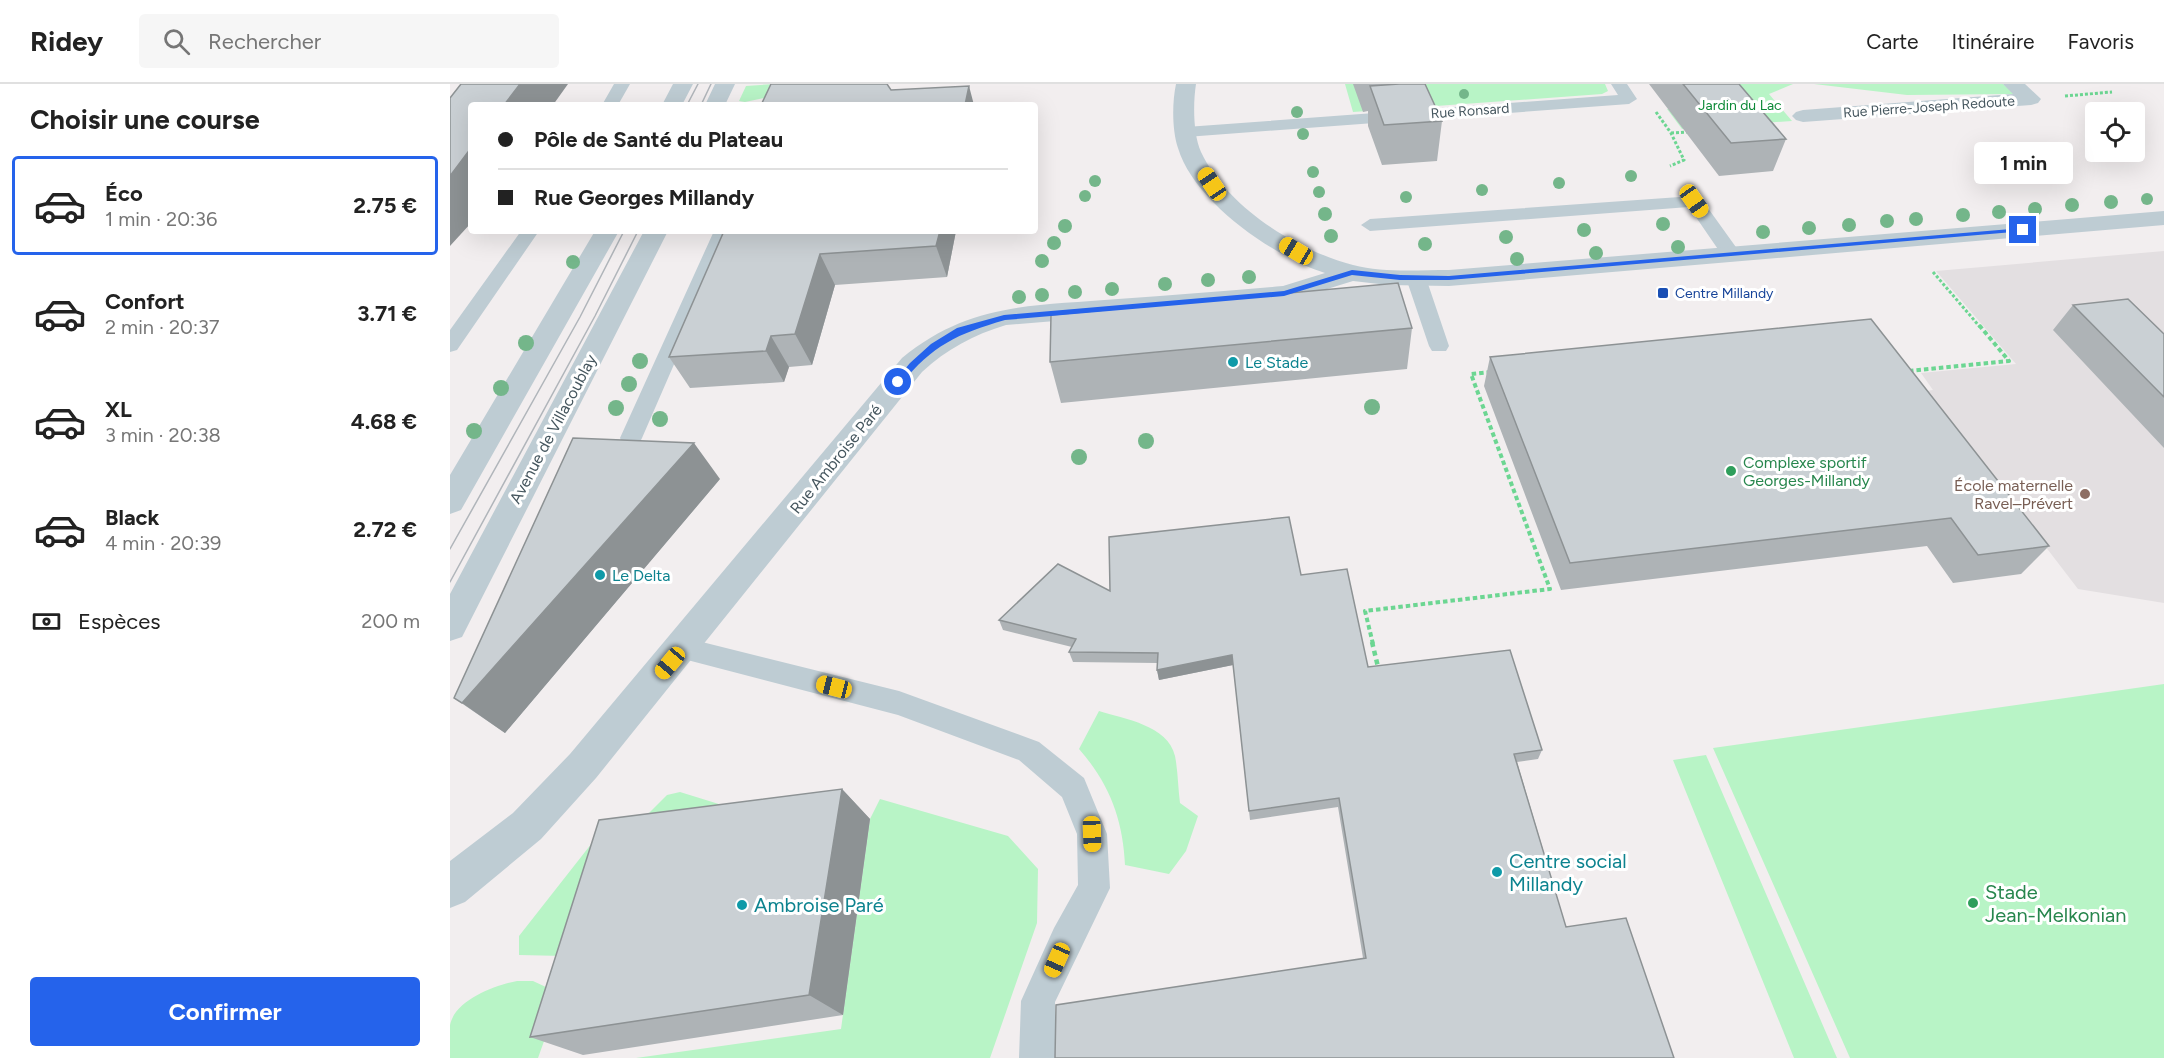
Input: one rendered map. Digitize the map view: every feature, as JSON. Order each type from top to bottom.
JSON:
[{"type":"street","points":[[674,102],[683,84]]},
{"type":"street","points":[[716,102],[725,84]]},
{"type":"street","points":[[1186,84],[1186,132],[1190,152],[1226,204],[1259,229],[1296,251],[1352,273],[1449,278],[2164,218]]},
{"type":"street","name":"Rue Pierre-Joseph Redoute","points":[[2013,84],[2031,99]]},
{"type":"street","name":"Rue Pierre-Joseph Redoute","points":[[1803,116],[2031,99]]},
{"type":"street","points":[[450,502],[605,234]]},
{"type":"street","name":"Avenue de Villacoublay","points":[[450,627],[654,234]]},
{"type":"street","name":"Rue Ambroise Paré","points":[[450,887],[527,826],[584,766],[912,365],[934,346],[960,330],[1004,317],[1284,294],[1352,273]]},
{"type":"lane","points":[[611,102],[622,84]]},
{"type":"lane","points":[[1619,84],[1629,99]]},
{"type":"lane","name":"Rue Ronsard","points":[[1186,132],[1629,99]]},
{"type":"lane","points":[[1370,225],[1694,201],[1731,254]]},
{"type":"lane","points":[[450,345],[528,234]]},
{"type":"lane","points":[[631,438],[722,234]]},
{"type":"lane","points":[[1416,278],[1439,346]]},
{"type":"lane","points":[[682,648],[898,703],[1029,751],[1073,788],[1092,834],[1094,888],[1066,940],[1038,1001],[1037,1058]]},
{"type":"path","points":[[2031,99],[2112,92]]},
{"type":"path","points":[[1629,99],[1651,106],[1671,133],[1684,160],[1670,166]]},
{"type":"path","points":[[1671,133],[1694,132]]},
{"type":"path","points":[[1898,372],[2009,361],[1905,240]]},
{"type":"path","points":[[1380,676],[1365,611],[1550,589],[1472,374],[1495,372]]},
{"type":"shaded area","name":"École maternelle Ravel–Prévert","points":[[2164,251],[2164,603],[2078,589],[1926,391],[1933,390],[1921,373],[2016,364],[1936,271]]},
{"type":"green space","points":[[774,84],[812,88],[745,102],[739,101],[746,86]]},
{"type":"green space","points":[[1345,84],[1605,84],[1608,91],[1602,94],[1353,112]]},
{"type":"green space","name":"Jardin du Lac","points":[[1702,84],[1793,84],[1769,94],[1792,121],[1682,129],[1667,109],[1718,104]]},
{"type":"green space","name":"Jardin du Lac","points":[[1814,84],[2003,84],[2015,94],[1907,95]]},
{"type":"green space","name":"Stade Jean-Melkonian","points":[[2164,684],[2164,1058],[1850,1058],[1713,748]]},
{"type":"green space","points":[[1099,711],[1144,725],[1164,737],[1171,745],[1176,762],[1180,803],[1198,816],[1186,851],[1169,874],[1125,865],[1121,832],[1112,802],[1099,775],[1079,749]]},
{"type":"green space","points":[[1706,755],[1837,1058],[1794,1058],[1673,760]]},
{"type":"green space","points":[[680,792],[767,819],[644,818],[667,795]]},
{"type":"green space","points":[[880,799],[1008,836],[1038,869],[1037,923],[990,1058],[636,1058],[841,1029],[870,819]]},
{"type":"green space","points":[[603,829],[564,956],[519,955],[519,936]]},
{"type":"green space","points":[[517,981],[533,981],[548,988],[553,1016],[538,1058],[450,1058],[450,1025],[459,1008],[487,990]]},
{"type":"building","points":[[461,84],[520,84],[506,102],[468,102],[468,152],[450,176],[450,98]]},
{"type":"building","points":[[771,84],[887,84],[891,90],[969,86],[966,102],[762,102]]},
{"type":"building","points":[[1425,84],[1442,121],[1384,125],[1370,86]]},
{"type":"building","points":[[1683,84],[1739,84],[1786,139],[1731,143]]},
{"type":"building","points":[[723,234],[939,234],[936,246],[820,254],[795,334],[771,336],[766,351],[669,357]]},
{"type":"building","points":[[1398,283],[1412,328],[1050,362],[1051,315]]},
{"type":"building","points":[[2128,299],[2164,334],[2164,397],[2073,305]]},
{"type":"building","name":"Complexe sportif Georges-Millandy","points":[[1871,319],[2049,546],[1978,555],[1951,518],[1570,563],[1490,357]]},
{"type":"building","points":[[573,438],[694,443],[462,703],[454,698]]},
{"type":"building","name":"Centre social Millandy","points":[[1289,517],[1301,575],[1347,569],[1368,667],[1510,650],[1542,750],[1514,754],[1566,927],[1626,918],[1674,1058],[1055,1058],[1056,1005],[1366,958],[1339,798],[1249,811],[1232,655],[1157,670],[1158,653],[1069,652],[1076,639],[999,620],[1058,564],[1110,591],[1109,537]]},
{"type":"building","name":"Ambroise Paré","points":[[842,789],[809,995],[530,1037],[599,820]]},
{"type":"tram line","points":[[689,102],[698,84]]},
{"type":"tram line","points":[[702,102],[711,84]]},
{"type":"tram line","points":[[450,549],[580,317],[622,234]]},
{"type":"tram line","points":[[450,582],[595,316],[636,234]]},
{"type":"place","name":"Centre Millandy","points":[[1663,293]]},
{"type":"place","name":"Le Stade","points":[[1233,362]]},
{"type":"place","name":"Complexe sportif Georges-Millandy","points":[[1731,471]]},
{"type":"place","name":"École maternelle Ravel–Prévert","points":[[2085,494]]},
{"type":"place","name":"Le Delta","points":[[600,575]]},
{"type":"place","name":"Centre social Millandy","points":[[1497,872]]},
{"type":"place","name":"Stade Jean-Melkonian","points":[[1973,903]]},
{"type":"place","name":"Ambroise Paré","points":[[742,905]]},
{"type":"route","points":[[898,382],[912,365],[934,346],[960,330],[1004,317],[1284,294],[1352,273],[1400,278],[1449,278],[2023,230]]}]
